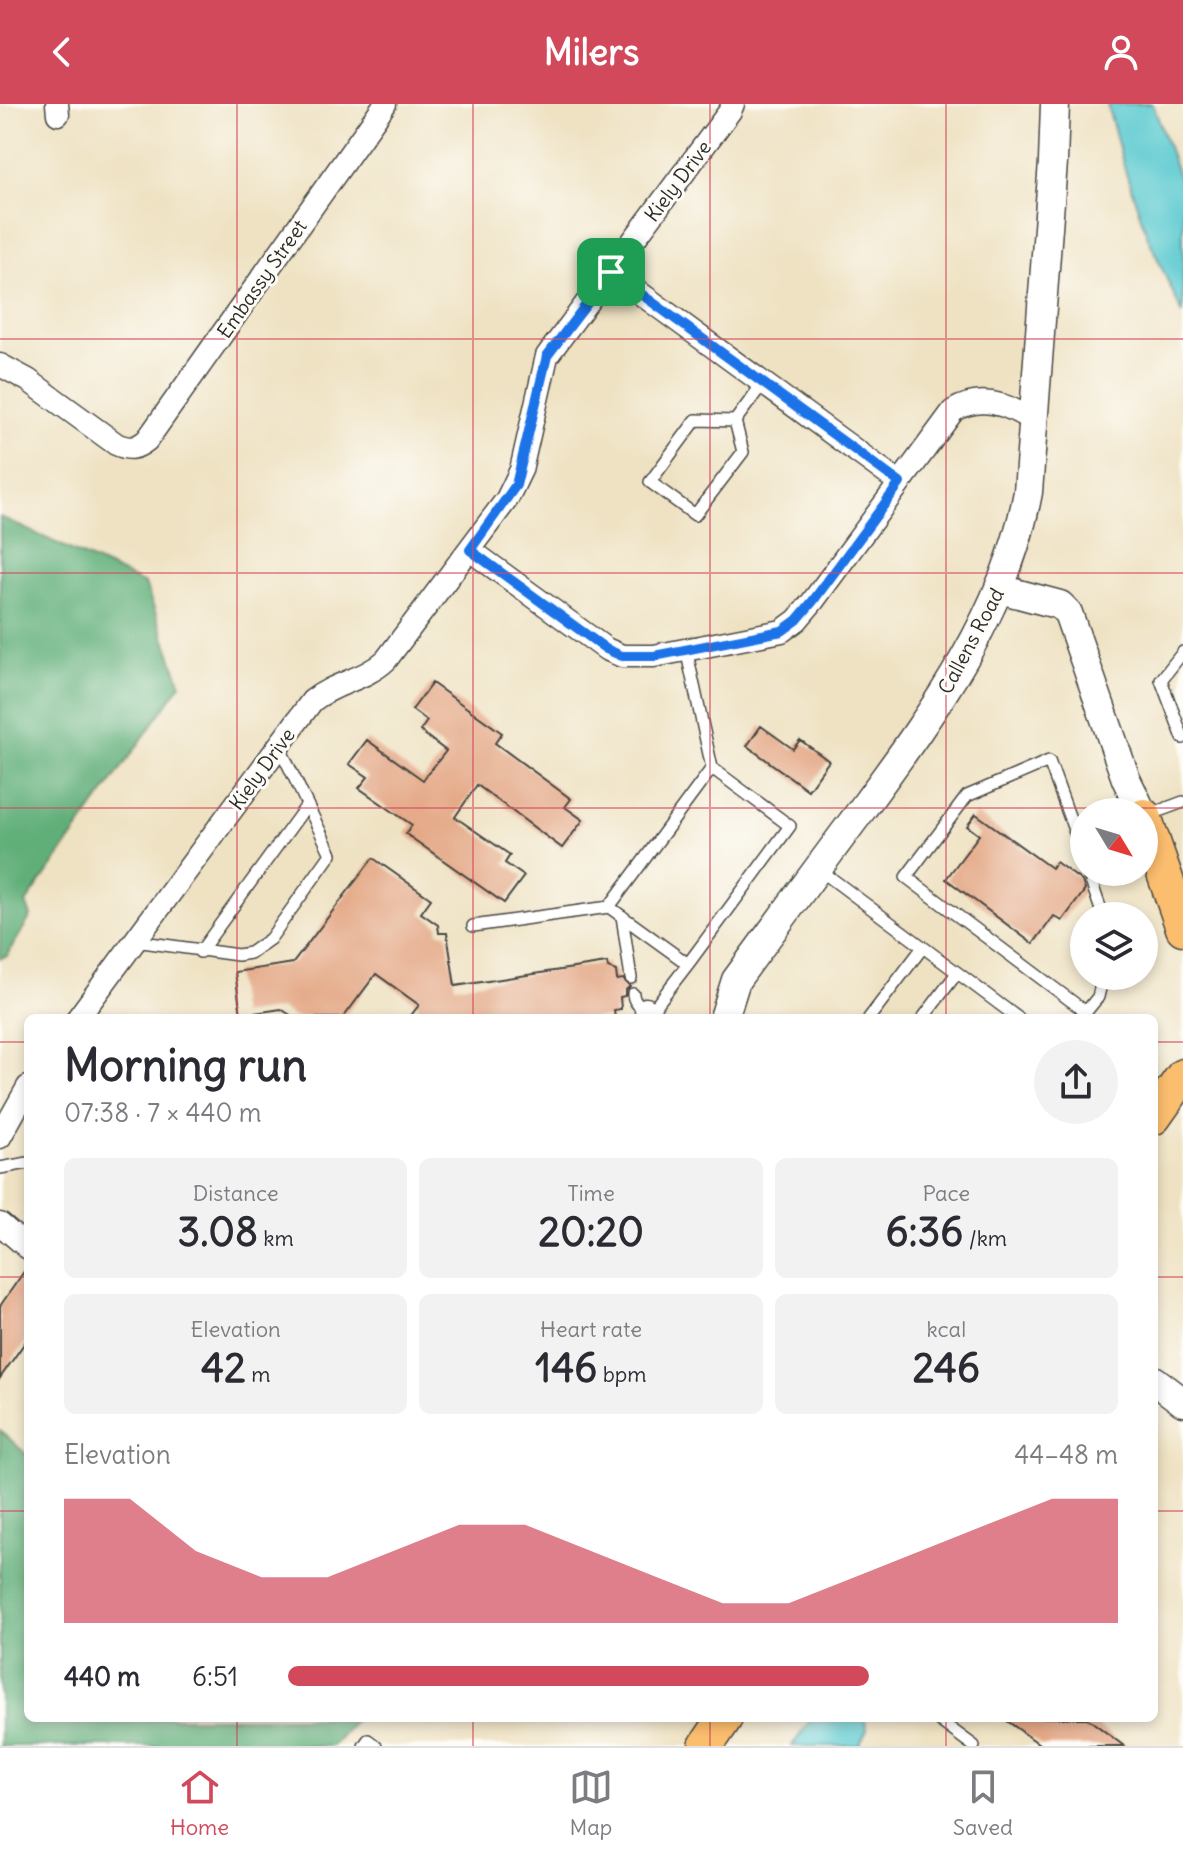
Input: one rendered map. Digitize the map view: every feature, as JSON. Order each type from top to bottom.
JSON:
[{"type":"main road","points":[[1158,856],[1183,928]]},
{"type":"main road","points":[[1158,1111],[1183,1076]]},
{"type":"main road","points":[[706,1746],[722,1722]]},
{"type":"street","name":"Kiely Drive","points":[[81,1014],[312,701],[324,691],[376,670],[470,550],[516,485],[547,356],[733,104]]},
{"type":"street","name":"Callens Road","points":[[725,1014],[736,980],[931,715],[1000,589],[1022,524],[1028,492],[1055,104]]},
{"type":"street","name":"Embassy Street","points":[[0,365],[28,380],[116,444],[133,448],[147,440],[379,106]]},
{"type":"street","points":[[611,272],[900,483]]},
{"type":"street","points":[[470,550],[606,649],[622,656],[637,657],[782,631],[813,601],[945,419],[963,404],[979,401],[1003,405],[1033,421]]},
{"type":"street","points":[[1000,589],[1060,605],[1068,613],[1126,779],[1136,798]]},
{"type":"street","points":[[0,1137],[24,1094]]},
{"type":"street","points":[[2,1230],[24,1245]]},
{"type":"street","points":[[1158,1383],[1183,1402]]},
{"type":"lane","points":[[735,421],[763,383]]},
{"type":"lane","points":[[696,420],[735,421],[743,452],[695,515],[650,482],[696,420]]},
{"type":"lane","points":[[642,1007],[658,1003],[790,826],[712,768],[686,649]]},
{"type":"lane","points":[[1183,652],[1161,680],[1183,738]]},
{"type":"lane","points":[[135,941],[238,955],[250,953],[270,939],[331,854],[279,746]]},
{"type":"lane","points":[[1070,812],[1049,761],[967,796],[906,877],[1082,1014]]},
{"type":"lane","points":[[609,907],[712,768]]},
{"type":"lane","points":[[1158,810],[1183,802]]},
{"type":"lane","points":[[200,952],[307,805]]},
{"type":"lane","points":[[818,869],[1013,1014]]},
{"type":"lane","points":[[473,926],[609,907],[688,964]]},
{"type":"lane","points":[[622,916],[631,978]]},
{"type":"lane","points":[[872,1014],[923,947]]},
{"type":"lane","points":[[926,1014],[957,973]]},
{"type":"lane","points":[[1084,1014],[1098,997],[1100,990]]},
{"type":"lane","points":[[0,1168],[24,1164]]},
{"type":"lane","points":[[941,1722],[974,1746]]},
{"type":"lane","points":[[364,1746],[368,1740],[376,1746]]},
{"type":"green space","points":[[0,517],[145,584],[181,684],[26,903],[31,916],[7,956],[0,958]]},
{"type":"green space","points":[[0,1430],[24,1452],[24,1722],[353,1722],[332,1746],[0,1746]]},
{"type":"water","points":[[1107,104],[1153,104],[1183,190],[1183,315],[1147,235]]},
{"type":"water","points":[[809,1722],[865,1722],[867,1730],[859,1746],[792,1746]]},
{"type":"building","points":[[432,683],[502,733],[495,743],[571,799],[565,807],[583,820],[562,848],[477,785],[455,817],[510,855],[505,863],[524,876],[504,903],[406,834],[412,825],[359,788],[368,777],[349,764],[367,740],[423,780],[446,751],[420,731],[427,721],[412,710]]},
{"type":"building","points":[[761,726],[793,749],[800,740],[829,761],[808,790],[747,746]]},
{"type":"building","points":[[976,814],[1051,868],[1056,862],[1070,872],[1070,886],[1084,886],[1085,890],[1076,902],[1070,902],[1070,910],[1062,921],[1054,916],[1033,944],[946,879],[979,835],[967,826]]},
{"type":"building","points":[[373,858],[431,899],[421,913],[438,925],[439,933],[447,933],[455,986],[607,963],[608,968],[616,971],[617,980],[623,979],[630,986],[625,996],[620,997],[621,1009],[614,1010],[614,1014],[412,1014],[419,1005],[376,974],[346,1014],[289,1014],[281,1009],[241,1014],[235,972],[293,963]]},
{"type":"building","points":[[24,1272],[24,1344],[0,1378],[0,1306]]},
{"type":"building","points":[[1009,1722],[1092,1722],[1124,1746],[1042,1746]]},
{"type":"route","points":[[611,272],[900,483],[813,601],[797,620],[782,631],[654,656],[622,656],[606,649],[470,550],[516,485],[547,356],[611,272]]}]
